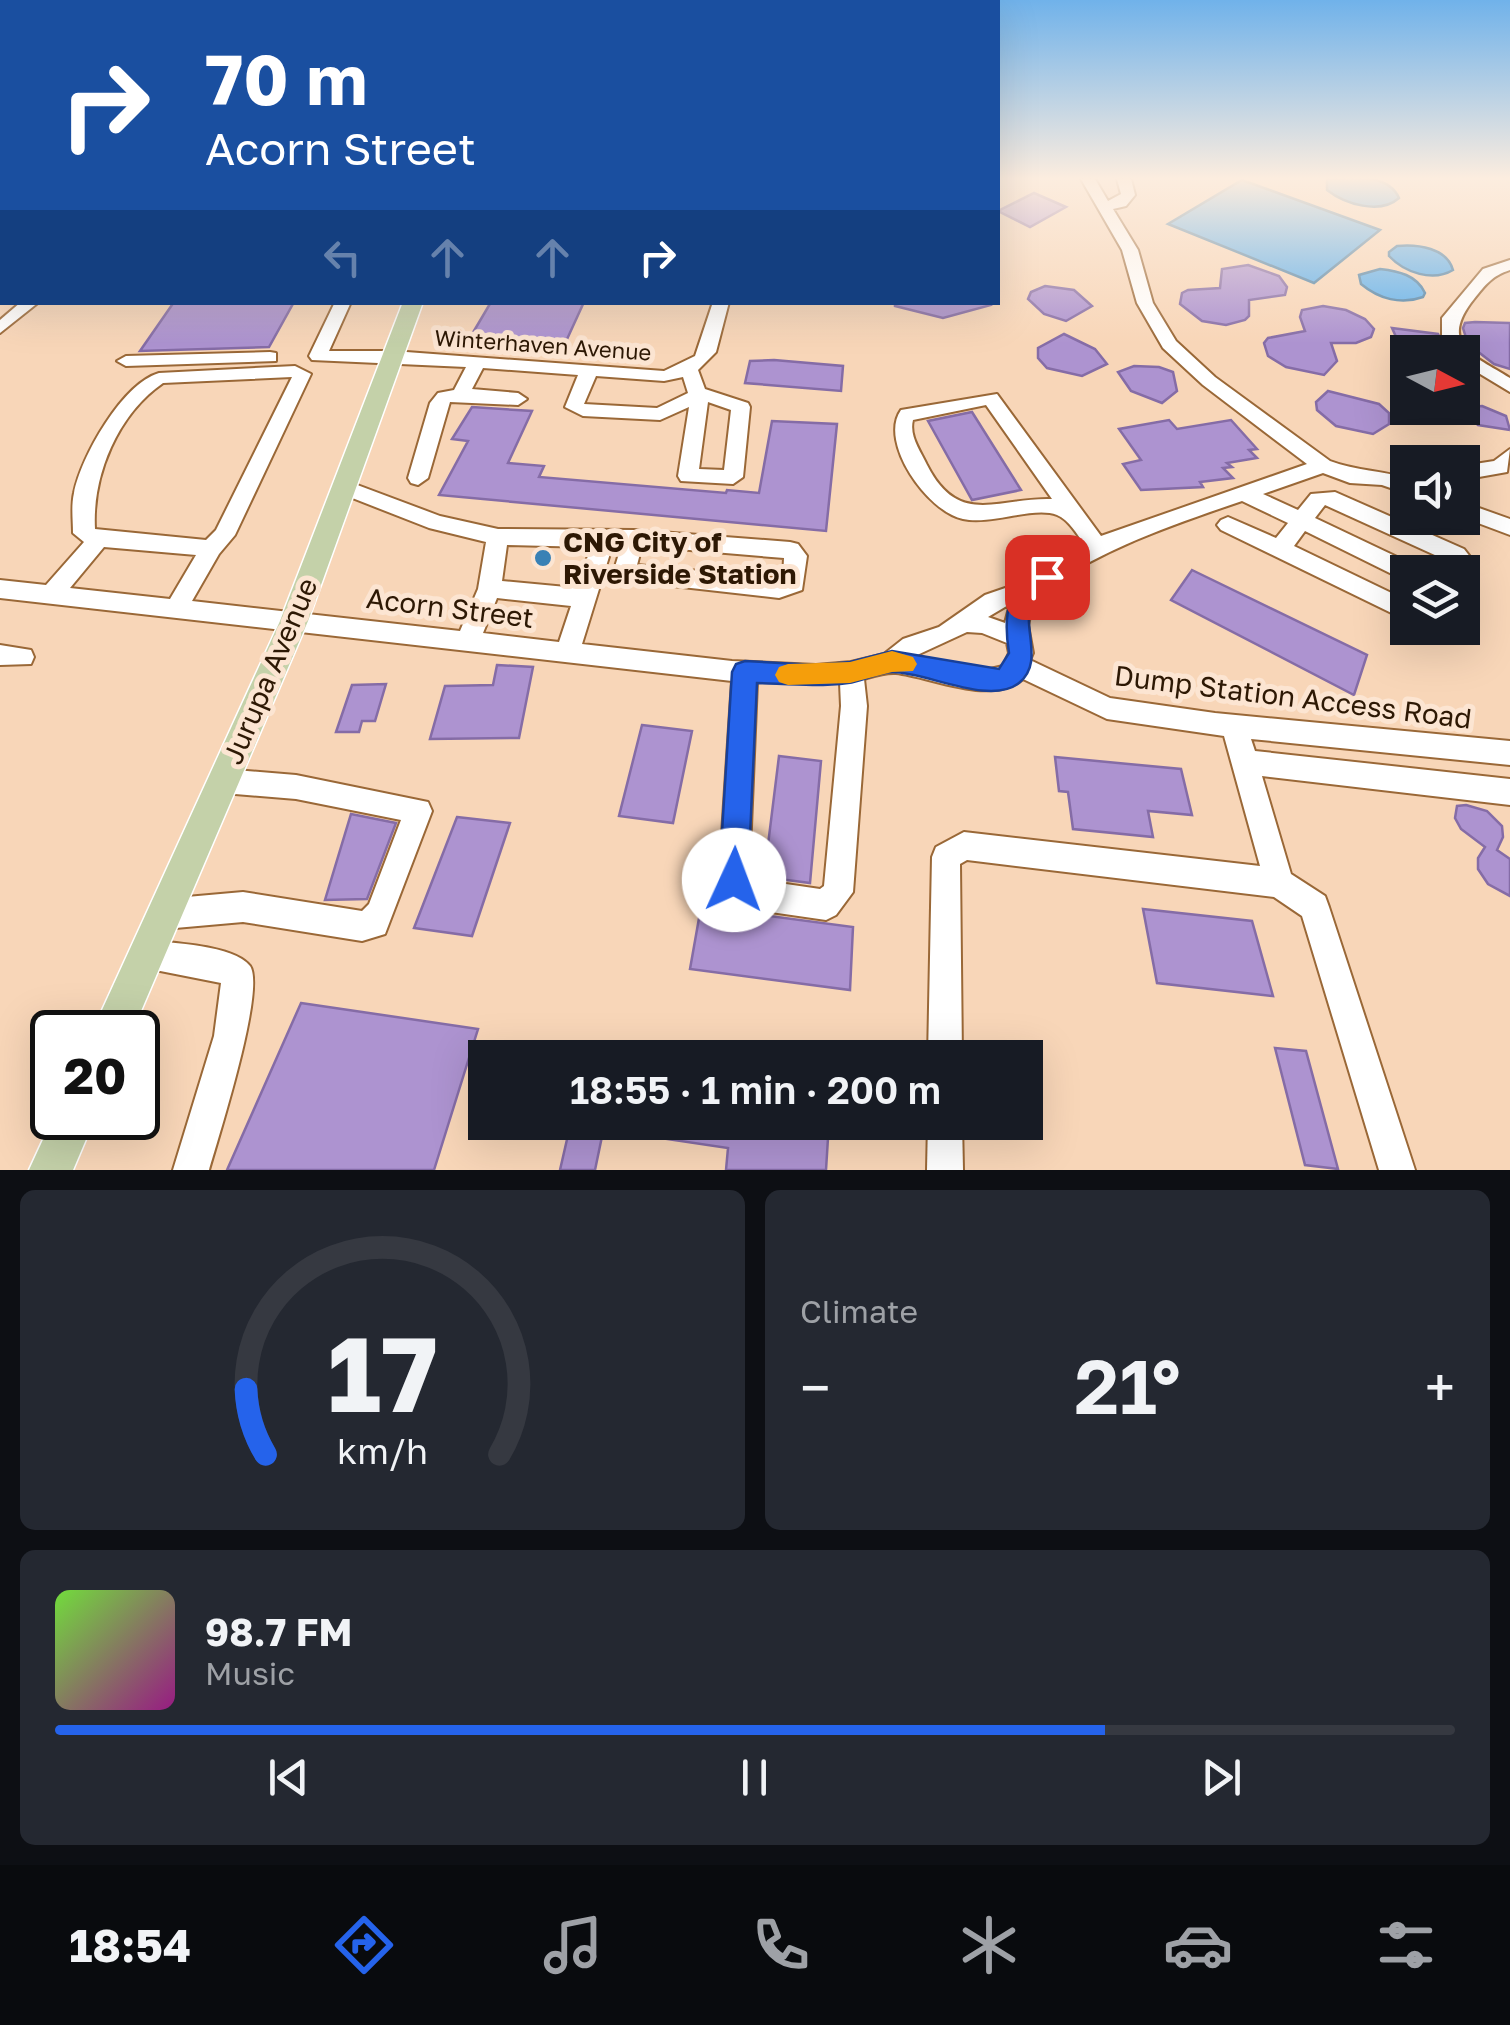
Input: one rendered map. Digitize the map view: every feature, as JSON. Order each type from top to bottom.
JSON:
[{"type":"main road","name":"Jurupa Avenue","points":[[122,1010],[294,621],[412,305]]},
{"type":"main road","points":[[51,1170],[64,1140]]},
{"type":"street","points":[[1120,234],[1130,250],[1146,303],[1169,344],[1209,380],[1322,466],[1350,476],[1390,480]]},
{"type":"street","points":[[1450,335],[1450,318],[1488,272],[1510,265]]},
{"type":"street","points":[[0,328],[27,305]]},
{"type":"street","points":[[318,356],[342,305]]},
{"type":"street","points":[[589,371],[574,407],[583,410],[660,414],[700,394],[741,407],[732,477],[688,476],[700,420],[700,394],[690,371],[706,358],[720,305]]},
{"type":"street","name":"Winterhaven Avenue","points":[[126,361],[392,356],[664,376],[690,371]]},
{"type":"street","points":[[461,394],[477,362]]},
{"type":"street","points":[[1480,366],[1510,386]]},
{"type":"street","points":[[177,608],[211,548],[224,535],[302,374],[295,370],[158,378],[143,386],[106,442],[84,493],[84,533],[99,539],[211,548]]},
{"type":"street","points":[[418,478],[439,403],[444,398],[461,394],[518,399]]},
{"type":"street","points":[[1076,517],[1062,508],[1043,506],[982,516],[948,510],[926,482],[910,452],[900,428],[902,420],[908,414],[991,398],[1097,546]]},
{"type":"street","points":[[1480,470],[1500,466],[1510,456]]},
{"type":"street","name":"Acorn Street","points":[[892,662],[911,646],[964,623],[994,601],[1025,590],[1097,546],[1322,466]]},
{"type":"street","points":[[344,488],[436,524],[498,537],[634,538],[790,550],[796,556],[794,584],[780,589],[628,573],[625,570],[634,538]]},
{"type":"street","points":[[1244,492],[1390,564]]},
{"type":"street","points":[[1280,549],[1297,521],[1318,499],[1328,496],[1454,555]]},
{"type":"street","points":[[1480,516],[1510,528]]},
{"type":"street","points":[[1228,525],[1390,603]]},
{"type":"street","points":[[468,640],[490,589],[498,537]]},
{"type":"street","points":[[52,594],[99,539]]},
{"type":"street","points":[[568,652],[604,540]]},
{"type":"street","name":"Acorn Street","points":[[0,589],[745,672],[816,676],[892,662],[1002,680],[1018,665]]},
{"type":"street","points":[[490,589],[585,598]]},
{"type":"street","points":[[1018,665],[1021,653],[1016,637],[1025,590]]},
{"type":"street","points":[[964,623],[983,624],[1016,637]]},
{"type":"street","name":"Dump Station Access Road","points":[[1018,665],[1106,708],[1234,726],[1510,753]]},
{"type":"street","points":[[745,672],[734,880],[744,892],[826,905],[838,892],[854,706],[850,672]]},
{"type":"street","points":[[1234,726],[1279,883]]},
{"type":"street","points":[[1244,762],[1510,792]]},
{"type":"street","points":[[164,914],[243,907],[362,926],[374,923],[380,914],[418,810],[296,787],[224,781]]},
{"type":"street","points":[[946,1040],[946,857],[964,846],[1279,883],[1314,907],[1397,1170]]},
{"type":"street","points":[[146,955],[225,967],[238,976],[230,1036],[191,1170]]},
{"type":"street","points":[[945,1140],[945,1170]]},
{"type":"water","points":[[1192,234],[1376,234],[1314,283]]},
{"type":"water","points":[[1397,246],[1438,252],[1453,270],[1437,275],[1411,271],[1389,256]]},
{"type":"water","points":[[1380,269],[1412,278],[1422,287],[1423,297],[1390,299],[1361,284],[1359,275]]},
{"type":"building","points":[[1248,265],[1279,276],[1287,287],[1285,295],[1249,300],[1249,316],[1226,325],[1202,321],[1180,304],[1182,293],[1188,290],[1220,288],[1222,269]]},
{"type":"building","points":[[1045,286],[1074,290],[1092,306],[1066,321],[1044,314],[1028,299],[1031,292]]},
{"type":"building","points":[[172,305],[292,305],[269,347],[140,351]]},
{"type":"building","points":[[489,305],[583,305],[563,348],[468,341]]},
{"type":"building","points":[[895,305],[991,305],[943,318]]},
{"type":"building","points":[[1323,306],[1365,319],[1374,329],[1371,337],[1356,343],[1331,343],[1337,361],[1324,375],[1286,367],[1268,356],[1264,343],[1268,338],[1305,331],[1302,310]]},
{"type":"building","points":[[1465,323],[1510,323],[1510,369],[1494,364],[1480,353],[1480,335],[1465,335]]},
{"type":"building","points":[[1392,328],[1438,335],[1395,335]]},
{"type":"building","points":[[1064,334],[1095,349],[1107,364],[1082,376],[1047,368],[1038,358],[1038,348]]},
{"type":"building","points":[[750,361],[843,366],[841,391],[745,383]]},
{"type":"building","points":[[1134,366],[1173,372],[1177,391],[1162,403],[1131,391],[1118,372]]},
{"type":"building","points":[[1328,391],[1379,404],[1389,413],[1389,424],[1373,434],[1336,426],[1317,410],[1316,402]]},
{"type":"building","points":[[1480,406],[1506,416],[1510,430],[1478,425]]},
{"type":"building","points":[[472,407],[532,411],[508,463],[544,466],[539,477],[726,493],[759,493],[772,421],[837,424],[826,531],[439,495],[468,441],[452,439]]},
{"type":"building","points":[[972,412],[1021,490],[972,500],[928,421]]},
{"type":"building","points":[[1169,420],[1177,429],[1231,420],[1257,449],[1249,450],[1257,458],[1227,463],[1232,467],[1223,468],[1233,478],[1200,482],[1203,487],[1141,490],[1123,464],[1141,460],[1119,429]]},
{"type":"building","points":[[1192,570],[1367,655],[1354,695],[1171,600]]},
{"type":"building","points":[[497,665],[533,667],[519,738],[430,739],[445,686],[493,685]]},
{"type":"building","points":[[386,684],[375,721],[362,721],[359,732],[336,732],[352,685]]},
{"type":"building","points":[[642,725],[692,731],[673,823],[619,816]]},
{"type":"building","points":[[779,756],[821,761],[810,883],[764,877]]},
{"type":"building","points":[[1055,757],[1181,769],[1192,815],[1148,811],[1153,837],[1073,829],[1068,792],[1059,791]]},
{"type":"building","points":[[1457,806],[1487,811],[1502,826],[1503,837],[1497,850],[1510,859],[1510,896],[1488,884],[1478,869],[1478,858],[1485,847],[1461,829],[1455,818]]},
{"type":"building","points":[[351,814],[396,823],[367,899],[325,900]]},
{"type":"building","points":[[457,817],[510,823],[472,936],[414,928]]},
{"type":"building","points":[[701,907],[853,927],[850,990],[690,969]]},
{"type":"building","points":[[1143,909],[1252,921],[1273,996],[1157,983]]},
{"type":"building","points":[[301,1003],[478,1029],[475,1040],[468,1040],[468,1061],[434,1170],[227,1170]]},
{"type":"building","points":[[1275,1048],[1306,1051],[1338,1169],[1305,1165]]},
{"type":"building","points":[[567,1140],[601,1140],[595,1170],[560,1170]]},
{"type":"building","points":[[674,1140],[828,1140],[826,1170],[726,1170],[728,1148]]},
{"type":"slow traffic","points":[[788,675],[816,676],[892,662],[905,664]]},
{"type":"place","name":"CNG City of Riverside Station","points":[[543,558]]},
{"type":"route","points":[[734,880],[745,672],[816,676],[892,662],[1002,680],[1018,665],[1021,653],[1016,625],[1025,590],[1047,577]]}]
